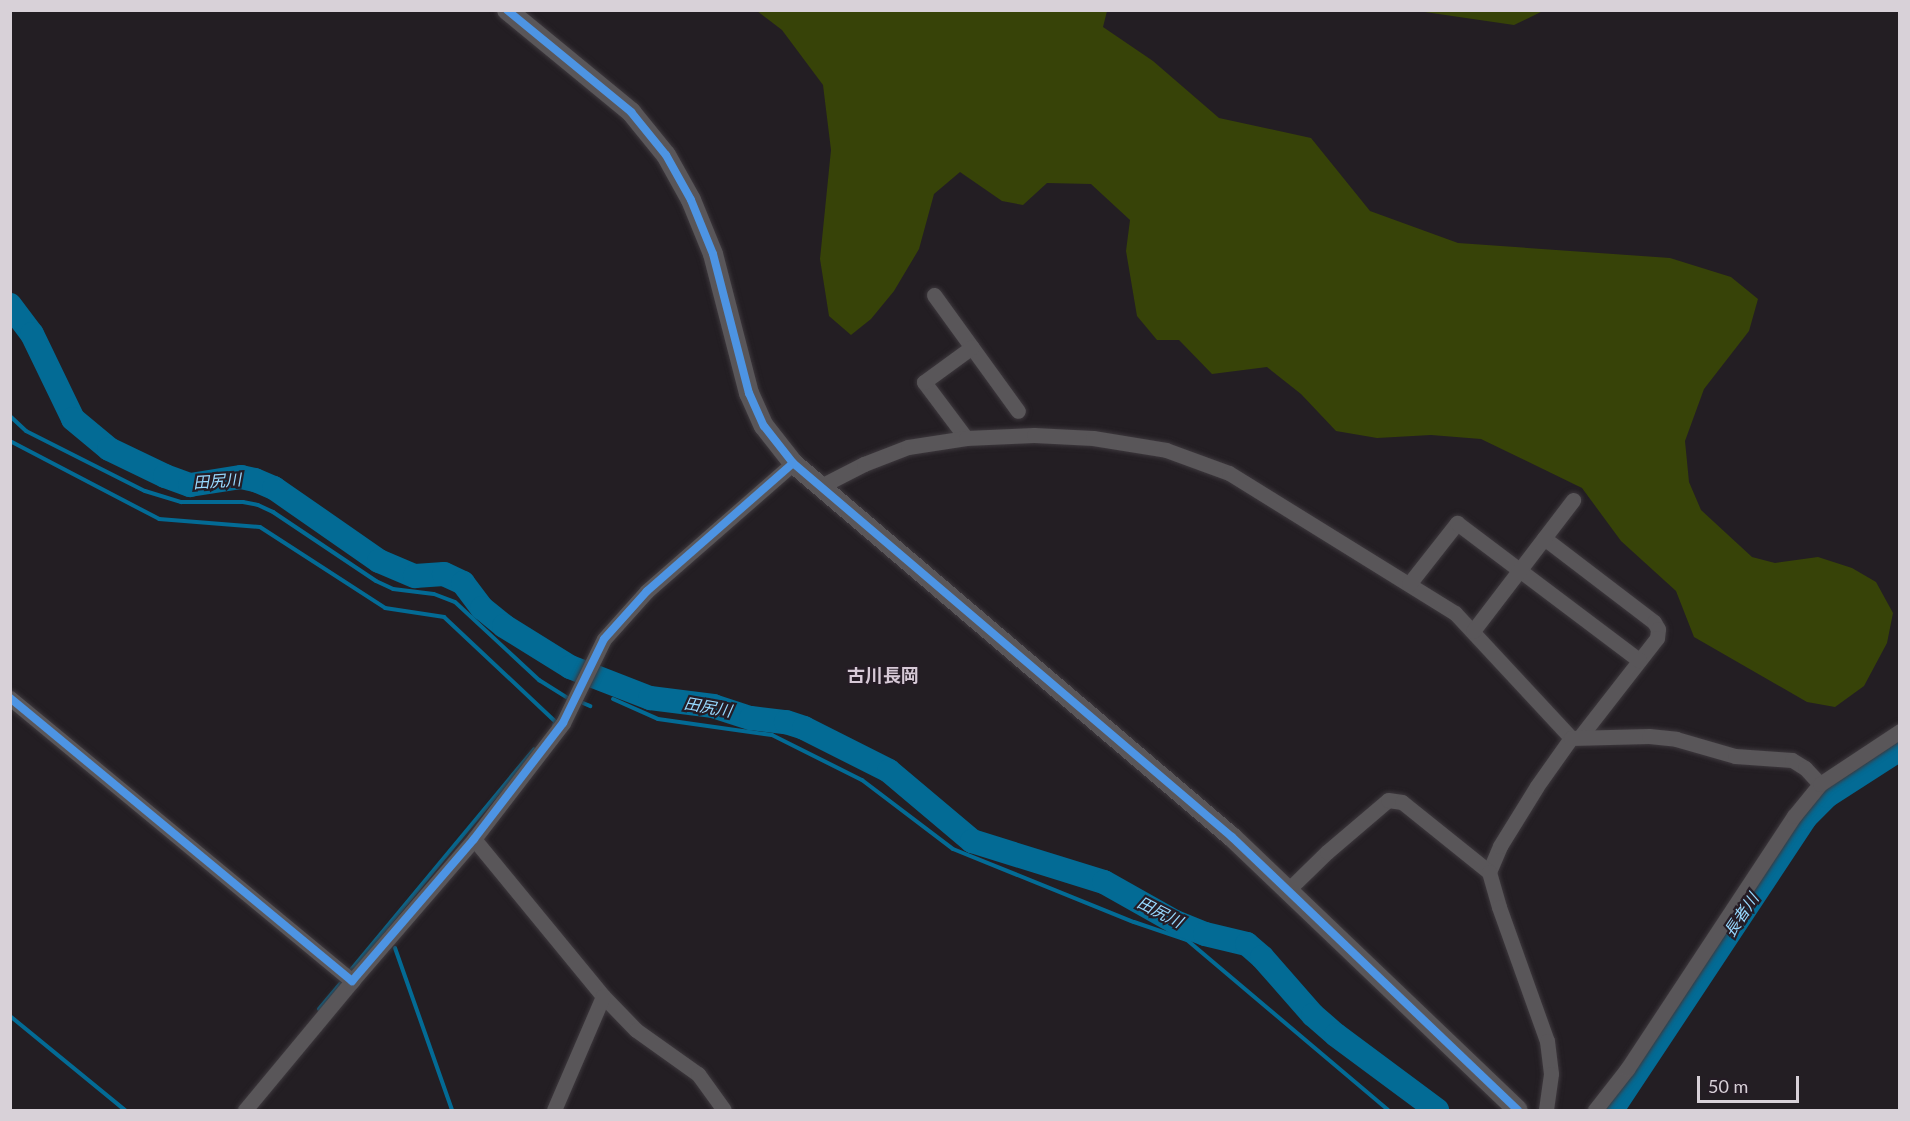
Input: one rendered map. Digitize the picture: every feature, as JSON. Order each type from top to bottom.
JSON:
[{"type":"street","points":[[507,10],[631,112],[666,155],[691,200],[712,254],[749,393],[764,426],[793,463],[1177,788],[1518,1110]]},
{"type":"street","points":[[934,295],[1018,411]]},
{"type":"street","points":[[966,438],[924,382],[972,347]]},
{"type":"street","points":[[819,487],[864,464],[908,447],[966,438],[1034,435],[1081,437],[1138,443],[1166,450],[1228,473],[1455,614],[1576,738],[1658,737],[1676,739],[1735,756],[1792,760],[1805,768],[1820,784]]},
{"type":"street","points":[[245,1110],[474,839],[563,723],[604,639],[647,591],[793,463]]},
{"type":"street","points":[[1473,630],[1573,500]]},
{"type":"street","points":[[1409,584],[1457,523],[1639,660]]},
{"type":"street","points":[[1544,538],[1654,622],[1658,629],[1656,638],[1537,786],[1500,846],[1489,872],[1498,908],[1547,1041],[1551,1074],[1546,1110]]},
{"type":"street","points":[[10,698],[352,981]]},
{"type":"street","points":[[1595,1110],[1628,1069],[1794,816],[1820,784],[1899,731]]},
{"type":"street","points":[[1287,891],[1327,852],[1388,800],[1402,802],[1489,872]]},
{"type":"street","points":[[474,839],[603,996],[636,1030],[698,1074],[724,1110]]},
{"type":"street","points":[[554,1110],[603,996]]},
{"type":"green space","points":[[757,11],[1107,11],[1103,27],[1153,61],[1219,118],[1311,138],[1370,211],[1458,243],[1670,258],[1731,277],[1758,299],[1749,331],[1704,389],[1685,441],[1689,482],[1701,510],[1752,557],[1775,563],[1818,557],[1852,568],[1876,582],[1893,613],[1887,643],[1864,686],[1835,707],[1807,702],[1694,637],[1676,591],[1621,541],[1582,488],[1481,439],[1431,435],[1377,438],[1336,431],[1301,394],[1267,367],[1212,374],[1179,340],[1157,340],[1137,316],[1126,251],[1130,220],[1091,184],[1047,183],[1023,205],[1002,201],[960,172],[934,194],[919,249],[894,291],[871,319],[851,335],[829,316],[820,259],[831,150],[823,85],[782,30]]},
{"type":"green space","points":[[1418,11],[1543,11],[1514,25]]},
{"type":"waterway","name":"田尻川","points":[[10,305],[32,334],[73,419],[109,449],[165,476],[190,485],[241,477],[274,488],[379,561],[415,576],[444,574],[463,583],[482,608],[504,626],[570,667],[650,698],[713,706],[751,718],[786,722],[804,728],[889,771],[972,841],[1104,882],[1175,922],[1205,934],[1247,944],[1262,957],[1313,1015],[1336,1035],[1437,1110]]},
{"type":"waterway","points":[[10,416],[26,431],[145,491],[181,502],[243,502],[258,505],[273,512],[376,581],[393,589],[434,594],[455,602],[539,680],[570,699]]},
{"type":"waterway","points":[[10,441],[159,519],[260,527],[385,608],[444,617],[556,722],[554,725]]},
{"type":"waterway","points":[[613,699],[658,719],[772,735],[862,780],[953,849],[1134,922],[1187,940],[1388,1110]]},
{"type":"waterway","points":[[583,703],[590,706]]},
{"type":"waterway","points":[[350,971],[534,749]]},
{"type":"waterway","name":"長者川","points":[[1612,1110],[1805,818],[1827,796],[1900,749]]},
{"type":"waterway","points":[[395,948],[452,1110]]},
{"type":"waterway","points":[[319,1009],[340,984]]},
{"type":"waterway","points":[[10,1016],[125,1110]]},
{"type":"cycle path","points":[[507,10],[631,112],[666,155],[691,200],[713,254],[749,393],[764,426],[793,463],[1232,837],[1518,1110]]},
{"type":"cycle path","points":[[10,698],[352,981],[474,839],[563,723],[604,639],[647,591],[793,463]]},
{"type":"district","name":"古川長岡","points":[[883,675]]}]
